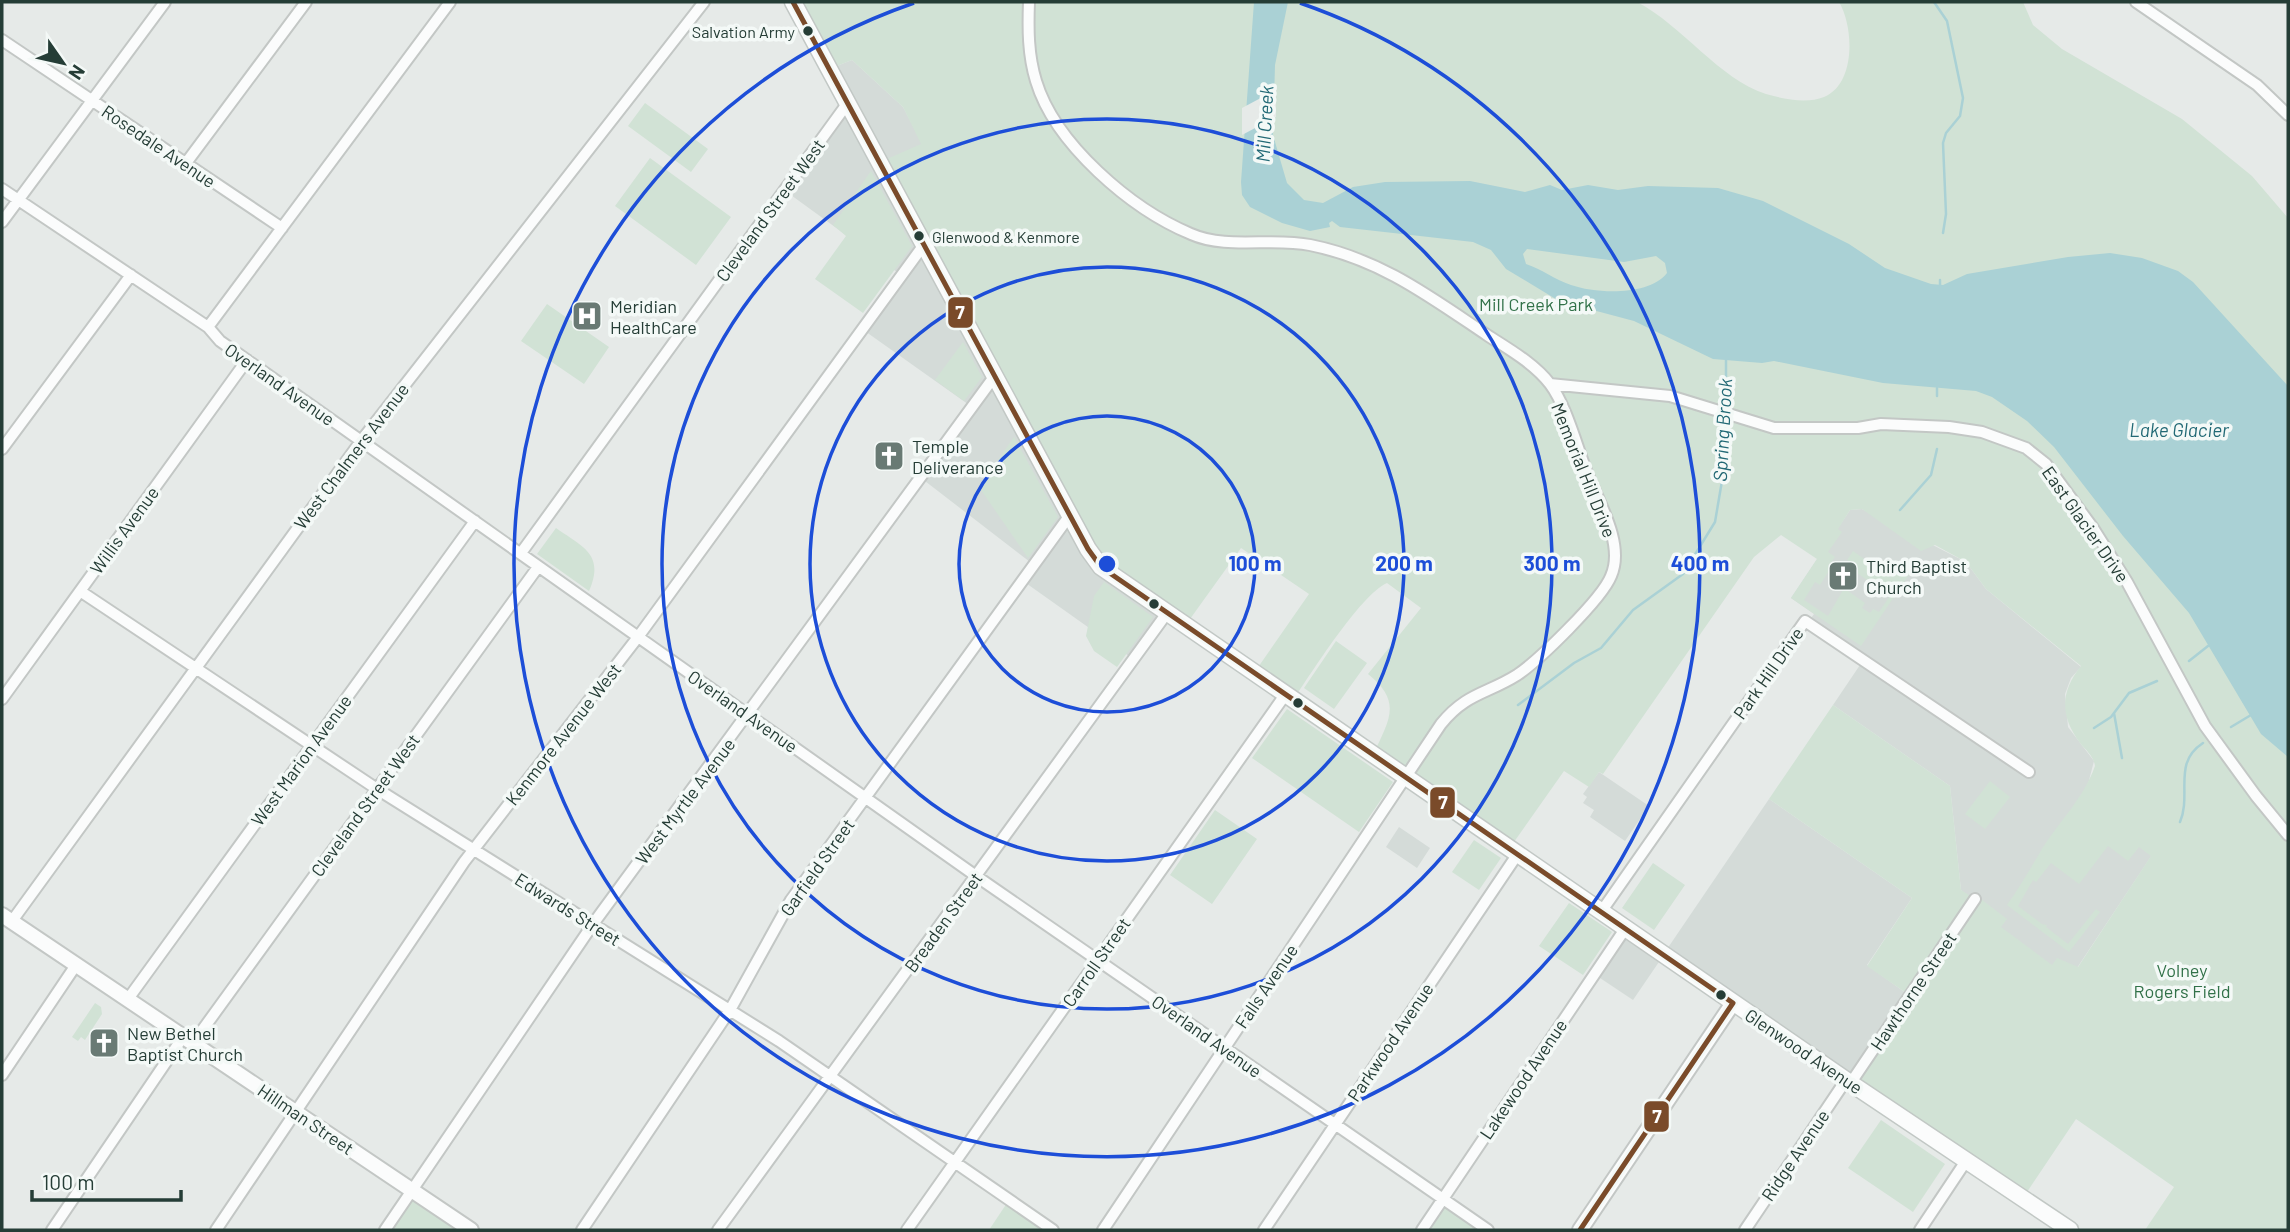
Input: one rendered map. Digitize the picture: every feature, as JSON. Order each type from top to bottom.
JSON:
[{"type":"main road","name":"Glenwood Avenue","points":[[793,2],[994,377],[1101,567],[1848,1082],[2070,1230]]},
{"type":"street","points":[[2,222],[165,2]]},
{"type":"street","points":[[186,163],[306,2]]},
{"type":"street","points":[[208,327],[450,2]]},
{"type":"street","name":"West Chalmers Avenue","points":[[7,918],[196,668],[361,441],[704,2]]},
{"type":"street","name":"Memorial Hill Drive","points":[[1029,2],[1031,62],[1037,83],[1054,119],[1077,149],[1105,177],[1157,215],[1191,234],[1208,239],[1296,243],[1377,265],[1395,274],[1502,345],[1550,384],[1609,529],[1615,558],[1613,573],[1599,594],[1530,665],[1504,682],[1474,694],[1449,714],[1405,778]]},
{"type":"street","points":[[2136,2],[2257,85],[2288,115]]},
{"type":"street","name":"Rosedale Avenue","points":[[2,40],[282,228]]},
{"type":"street","name":"Cleveland Street West","points":[[521,553],[847,104]]},
{"type":"street","name":"Overland Avenue","points":[[2,189],[208,327],[213,336],[865,798],[1488,1230]]},
{"type":"street","name":"Kenmore Avenue West","points":[[216,1230],[474,850],[638,637],[923,246]]},
{"type":"street","points":[[2,449],[131,275]]},
{"type":"street","name":"Willis Avenue","points":[[2,699],[247,360]]},
{"type":"street","name":"West Myrtle Avenue","points":[[385,1230],[593,924],[749,715],[994,377]]},
{"type":"street","name":"East Glacier Drive","points":[[1550,384],[1693,401],[1761,424],[1794,430],[1881,424],[1949,427],[2008,440],[2035,454],[2061,483],[2107,549],[2205,726],[2288,835]]},
{"type":"street","name":"Garfield Street","points":[[582,1230],[730,1010],[791,900],[1070,514]]},
{"type":"street","name":"West Marion Avenue","points":[[128,999],[475,521]]},
{"type":"street","name":"Cleveland Street West","points":[[52,1230],[188,1040],[377,789],[538,566]]},
{"type":"street","name":"Edwards Street","points":[[80,591],[377,789],[831,1076],[1053,1230]]},
{"type":"street","name":"Breaden Street","points":[[718,1230],[1167,613]]},
{"type":"street","name":"Park Hill Drive","points":[[1601,912],[1805,621],[2029,772]]},
{"type":"street","name":"Carroll Street","points":[[907,1230],[1285,695]]},
{"type":"street","name":"Falls Avenue","points":[[1103,1230],[1405,778]]},
{"type":"street","name":"Parkwood Avenue","points":[[1264,1230],[1517,855]]},
{"type":"street","name":"Hawthorne Street","points":[[1848,1082],[1975,899]]},
{"type":"street","name":"Hillman Street","points":[[7,918],[471,1230]]},
{"type":"street","name":"Lakewood Avenue","points":[[1422,1230],[1625,929]]},
{"type":"street","points":[[2,1075],[76,965]]},
{"type":"street","points":[[1580,1230],[1733,1003]]},
{"type":"street","name":"Ridge Avenue","points":[[1745,1230],[1848,1082]]},
{"type":"street","points":[[1920,1230],[1966,1161]]},
{"type":"shaded area","points":[[852,60],[903,107],[1167,613],[1133,659],[1023,581],[1034,565],[921,478],[972,407],[862,329],[901,275],[784,190],[847,104],[829,69]]},
{"type":"shaded area","points":[[1862,509],[1966,562],[1986,589],[2081,667],[2071,678],[2065,694],[2068,727],[2094,761],[2087,788],[2136,850],[2139,846],[2152,855],[2071,977],[2048,978],[1961,890],[1950,786],[1833,705],[1864,659],[1809,621],[1814,614],[1791,598],[1850,510]]},
{"type":"shaded area","points":[[1599,772],[1649,806],[1625,841],[1590,817],[1594,810],[1583,803],[1587,797],[1583,794]]},
{"type":"shaded area","points":[[1769,799],[1912,898],[1867,965],[1910,996],[1850,1084],[1663,956],[1633,1000],[1594,974],[1625,929],[1663,955]]},
{"type":"shaded area","points":[[1399,827],[1430,848],[1417,868],[1386,847]]},
{"type":"green space","name":"Mill Creek Park","points":[[793,2],[1637,2],[1670,24],[1732,77],[1766,94],[1803,100],[1824,97],[1834,90],[1847,68],[1849,40],[1839,2],[2023,2],[2033,25],[2062,49],[2182,119],[2252,176],[2288,218],[2288,1230],[2145,1230],[2174,1187],[2076,1119],[2023,1198],[1850,1084],[1909,995],[1867,966],[1912,898],[1769,799],[1833,705],[1950,786],[1961,890],[1975,899],[1977,896],[2007,919],[2001,927],[2052,965],[2057,958],[2078,967],[2151,856],[2139,847],[2128,861],[2108,846],[2079,884],[2051,863],[2036,882],[2033,880],[2018,906],[2047,925],[2046,927],[2068,944],[2096,909],[2100,912],[2069,952],[2007,905],[2084,790],[2095,766],[2073,733],[2066,714],[2069,685],[2081,666],[1986,589],[1966,562],[1935,545],[1921,551],[1862,509],[1850,510],[1838,529],[1842,532],[1828,552],[1835,557],[1830,564],[1832,566],[1820,585],[1815,582],[1804,600],[1828,616],[1847,583],[1851,586],[1848,591],[1865,603],[1862,608],[1870,613],[1873,609],[1879,612],[1890,596],[1854,571],[1857,566],[1847,560],[1853,551],[1890,577],[1901,562],[1912,570],[1861,646],[1791,598],[1817,559],[1781,535],[1754,557],[1603,774],[1599,772],[1589,787],[1564,771],[1509,849],[1373,755],[1390,712],[1386,694],[1368,674],[1421,608],[1387,583],[1376,590],[1350,618],[1293,700],[1254,673],[1309,594],[1241,548],[1185,626],[1108,573],[878,163],[921,144],[903,107],[852,60],[829,69]]},
{"type":"green space","points":[[645,103],[708,149],[691,172],[628,126]]},
{"type":"green space","points":[[650,158],[731,217],[696,265],[615,206]]},
{"type":"green space","points":[[871,171],[912,246],[863,313],[815,279],[846,236],[833,225]]},
{"type":"green space","points":[[547,304],[609,347],[584,384],[521,341]]},
{"type":"green space","points":[[963,342],[982,377],[964,401],[935,380]]},
{"type":"green space","points":[[1014,437],[1058,517],[1028,558],[979,487]]},
{"type":"green space","points":[[556,528],[583,547],[593,560],[593,578],[589,591],[537,554]]},
{"type":"green space","points":[[1104,582],[1153,617],[1117,667],[1094,651],[1086,636],[1094,596]]},
{"type":"green space","points":[[1336,641],[1367,663],[1334,709],[1304,688]]},
{"type":"green space","points":[[1287,709],[1393,782],[1359,832],[1252,758]]},
{"type":"green space","points":[[1990,781],[2010,797],[1985,829],[1965,814]]},
{"type":"green space","points":[[1215,810],[1257,839],[1212,904],[1170,875]]},
{"type":"green space","points":[[1474,840],[1501,858],[1479,890],[1452,872]]},
{"type":"green space","points":[[1653,863],[1685,885],[1654,930],[1622,908]]},
{"type":"green space","points":[[1569,903],[1612,932],[1583,975],[1539,946]]},
{"type":"green space","points":[[95,1003],[101,1007],[102,1014],[85,1040],[81,1037],[78,1041],[72,1037]]},
{"type":"green space","points":[[1881,1120],[1945,1164],[1913,1212],[1848,1168]]},
{"type":"green space","points":[[412,1190],[471,1230],[385,1230]]},
{"type":"green space","points":[[1443,1199],[1488,1230],[1422,1230]]},
{"type":"green space","points":[[1009,1200],[1053,1230],[989,1230]]},
{"type":"water","name":"Lake Glacier","points":[[1254,2],[1288,2],[1275,65],[1273,135],[1287,183],[1304,200],[1323,203],[1353,187],[1385,182],[1470,181],[1525,192],[1550,185],[1562,190],[1588,185],[1618,190],[1648,186],[1718,188],[1763,201],[1849,244],[1885,268],[1931,284],[1943,285],[1967,274],[2068,257],[2110,253],[2142,258],[2178,271],[2193,282],[2288,386],[2288,757],[2261,734],[2189,613],[2123,536],[2054,447],[2027,421],[1992,397],[1976,391],[1883,383],[1774,361],[1762,363],[1713,359],[1634,321],[1559,301],[1506,269],[1491,250],[1473,242],[1340,227],[1332,221],[1329,223],[1330,227],[1310,231],[1282,223],[1250,207],[1242,195]],"holes":[[[1527,249],[1624,262],[1656,256],[1665,263],[1667,273],[1648,286],[1636,289],[1594,290],[1565,283],[1526,264],[1523,254]]]},
{"type":"pier","points":[[1276,90],[1276,117],[1242,135],[1242,108]]},
{"type":"waterway","points":[[1934,2],[1947,21],[1963,98],[1960,116],[1946,133],[1943,143],[1946,214],[1943,233]]},
{"type":"waterway","points":[[1940,280],[1940,285]]},
{"type":"waterway","name":"Spring Brook","points":[[1726,360],[1726,408]]},
{"type":"waterway","points":[[1937,388],[1937,396]]},
{"type":"waterway","name":"Spring Brook","points":[[1518,705],[1574,663],[1601,648],[1633,610],[1683,574],[1715,522],[1723,475],[1726,418]]},
{"type":"waterway","points":[[1900,510],[1931,475],[1937,449]]},
{"type":"waterway","points":[[2189,661],[2208,646]]},
{"type":"waterway","points":[[2094,728],[2111,717],[2129,693],[2157,681]]},
{"type":"waterway","points":[[2114,713],[2122,758]]},
{"type":"waterway","points":[[2231,727],[2251,715]]},
{"type":"waterway","points":[[2180,822],[2185,769],[2194,751],[2203,743]]},
{"type":"transit line","name":"7","points":[[793,2],[1088,549],[1101,567],[1733,1003]]},
{"type":"transit line","name":"7","points":[[1580,1230],[1733,1003]]},
{"type":"place","name":"Salvation Army","points":[[808,31]]},
{"type":"place","name":"Glenwood & Kenmore","points":[[919,236]]},
{"type":"place","name":"Meridian HealthCare","points":[[587,316]]},
{"type":"place","name":"Temple Deliverance","points":[[889,456]]},
{"type":"place","name":"Third Baptist Church","points":[[1843,576]]},
{"type":"place","name":"New Bethel Baptist Church","points":[[104,1043]]},
{"type":"water label","name":"Mill Creek","points":[[1264,124]]},
{"type":"park label","name":"Volney Rogers Field","points":[[2182,980]]}]
